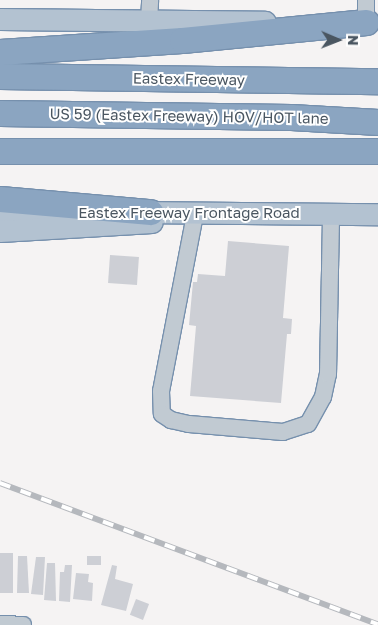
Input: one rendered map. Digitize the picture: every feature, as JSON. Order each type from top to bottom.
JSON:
[{"type":"highway","points":[[0,52],[182,40],[370,15]]},
{"type":"highway","name":"Eastex Freeway","points":[[0,76],[378,80]]},
{"type":"highway","name":"US 59 (Eastex Freeway) HOV/HOT lane","points":[[0,113],[280,116],[378,122]]},
{"type":"highway","points":[[0,151],[378,151]]},
{"type":"highway","points":[[0,199],[150,212]]},
{"type":"main road","points":[[0,19],[149,22],[370,15]]},
{"type":"main road","name":"Eastex Freeway Frontage Road","points":[[0,214],[150,212],[331,212],[378,214]]},
{"type":"main road","points":[[0,231],[331,212]]},
{"type":"street","points":[[149,22],[150,0]]},
{"type":"street","points":[[194,220],[161,392],[162,414],[171,420],[189,424],[283,432],[308,424],[323,397],[326,382],[331,212]]},
{"type":"street","points":[[0,624],[23,625]]},
{"type":"building","points":[[228,241],[289,246],[283,318],[292,319],[291,334],[287,334],[281,403],[190,396],[196,326],[189,325],[193,282],[197,282],[198,274],[225,276]]},
{"type":"building","points":[[110,255],[139,257],[137,285],[108,283]]},
{"type":"building","points":[[0,553],[13,553],[13,593],[0,593]]},
{"type":"building","points":[[18,556],[27,556],[29,593],[17,593]]},
{"type":"building","points":[[87,556],[101,556],[101,565],[87,565]]},
{"type":"building","points":[[36,557],[45,557],[43,595],[31,594]]},
{"type":"building","points":[[47,563],[55,563],[56,601],[44,600]]},
{"type":"building","points":[[65,565],[72,565],[70,602],[59,601],[60,572],[64,572]]},
{"type":"building","points":[[112,565],[117,566],[115,579],[133,584],[126,611],[101,605]]},
{"type":"building","points":[[76,573],[89,574],[88,582],[93,583],[92,601],[73,599]]},
{"type":"building","points":[[136,599],[149,604],[143,620],[130,615]]},
{"type":"railway","points":[[0,483],[378,624]]}]
